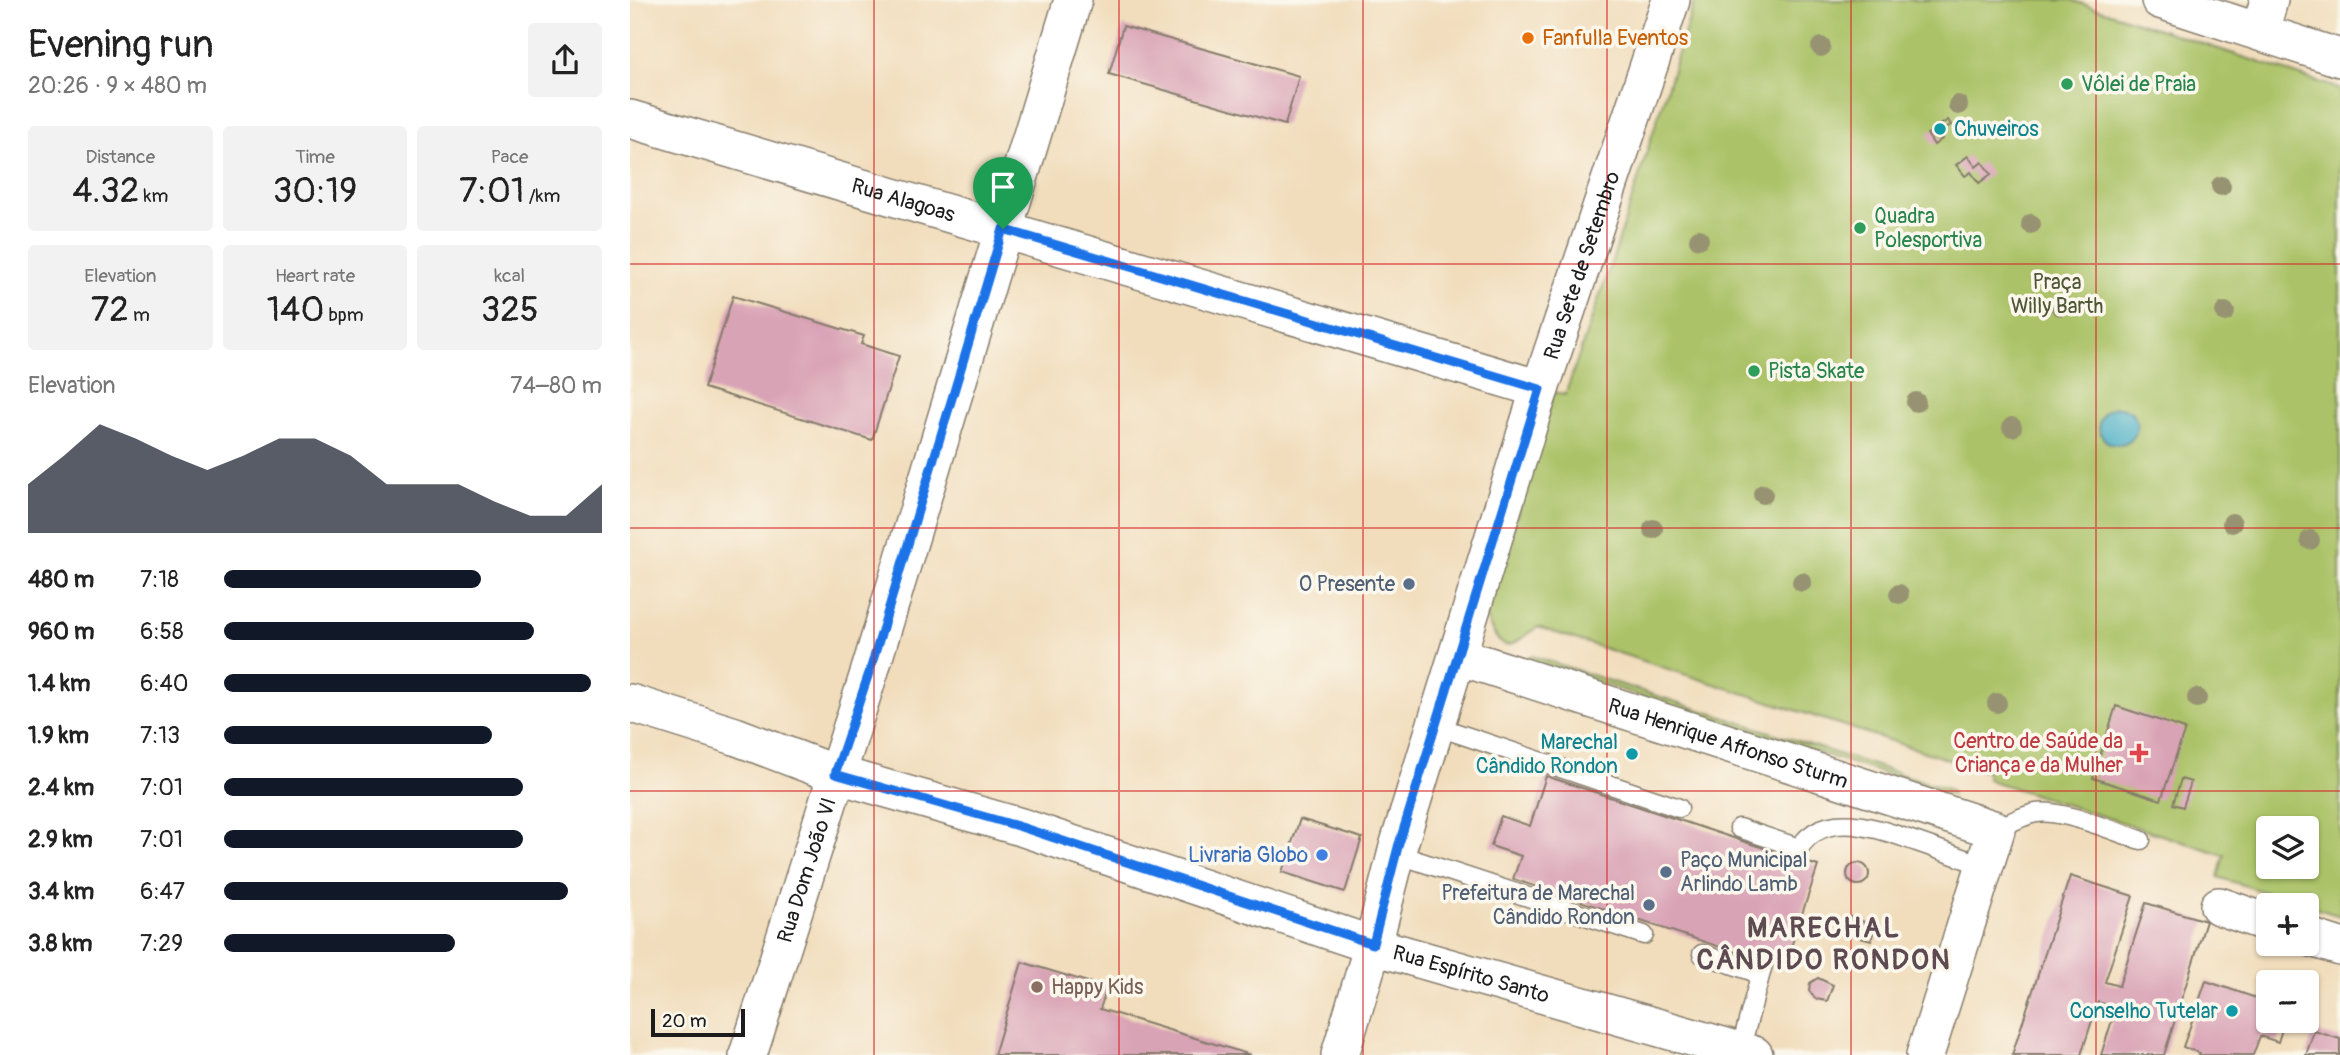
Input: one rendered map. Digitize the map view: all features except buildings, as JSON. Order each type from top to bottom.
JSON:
[{"type":"street","name":"Rua Dom João VI","points":[[748,1055],[871,667],[1073,0]]},
{"type":"street","name":"Rua Sete de Setembro","points":[[1340,1055],[1398,847],[1540,389],[1671,0]]},
{"type":"street","points":[[2160,0],[2265,16],[2340,58]]},
{"type":"street","name":"Rua Alagoas","points":[[630,119],[1540,389]]},
{"type":"street","name":"Rua Henrique Affonso Sturm","points":[[1458,656],[1996,830]]},
{"type":"street","name":"Rua Espírito Santo","points":[[630,703],[735,736],[835,774],[1021,827],[1373,944],[1747,1053]]},
{"type":"street","points":[[1925,1055],[1996,830]]},
{"type":"street","points":[[2219,906],[2256,919]]},
{"type":"street","points":[[2319,940],[2340,947]]},
{"type":"lane","points":[[1436,726],[1679,808]]},
{"type":"lane","points":[[1996,830],[2015,820],[2038,813],[2068,816],[2141,841]]},
{"type":"lane","points":[[1739,828],[1796,853],[1803,842],[1816,833],[1835,824],[1853,823],[1873,827],[1984,866]]},
{"type":"lane","points":[[1398,847],[1412,859],[1644,935]]},
{"type":"lane","points":[[1702,954],[1762,968],[1747,1053]]},
{"type":"green space","name":"Praça Willy Barth","points":[[1695,0],[2071,0],[2340,89],[2340,916],[2319,909],[2319,893],[2268,893],[2218,877],[2224,855],[1992,781],[1987,778],[1987,772],[1538,627],[1513,644],[1502,644],[1486,618],[1554,392],[1565,395],[1616,249]]},
{"type":"green space","points":[[1532,656],[1951,790],[1952,795],[1524,659]]},
{"type":"water","points":[[2118,407],[2132,412],[2137,426],[2132,440],[2118,445],[2104,440],[2099,426],[2104,412]]},
{"type":"place","name":"Fanfulla Eventos","points":[[1528,38]]},
{"type":"place","name":"Vôlei de Praia","points":[[2067,84]]},
{"type":"place","name":"Chuveiros","points":[[1940,129]]},
{"type":"place","name":"Quadra Polesportiva","points":[[1860,228]]},
{"type":"place","name":"Pista Skate","points":[[1754,371]]},
{"type":"place","name":"O Presente","points":[[1409,584]]},
{"type":"place","name":"Centro de Saúde da Criança e da Mulher","points":[[2139,753]]},
{"type":"place","name":"Marechal Cândido Rondon","points":[[1632,754]]},
{"type":"place","name":"Livraria Globo","points":[[1322,855]]},
{"type":"place","name":"Paço Municipal Arlindo Lamb","points":[[1666,872]]},
{"type":"place","name":"Prefeitura de Marechal Cândido Rondon","points":[[1649,905]]},
{"type":"place","name":"Happy Kids","points":[[1037,987]]},
{"type":"place","name":"Conselho Tutelar","points":[[2232,1011]]},
{"type":"district","name":"MARECHAL CÂNDIDO RONDON","points":[[1824,943]]},
{"type":"route","points":[[1003,229],[1540,389],[1398,847],[1373,944],[1021,827],[835,774],[871,667],[1003,229]]}]
